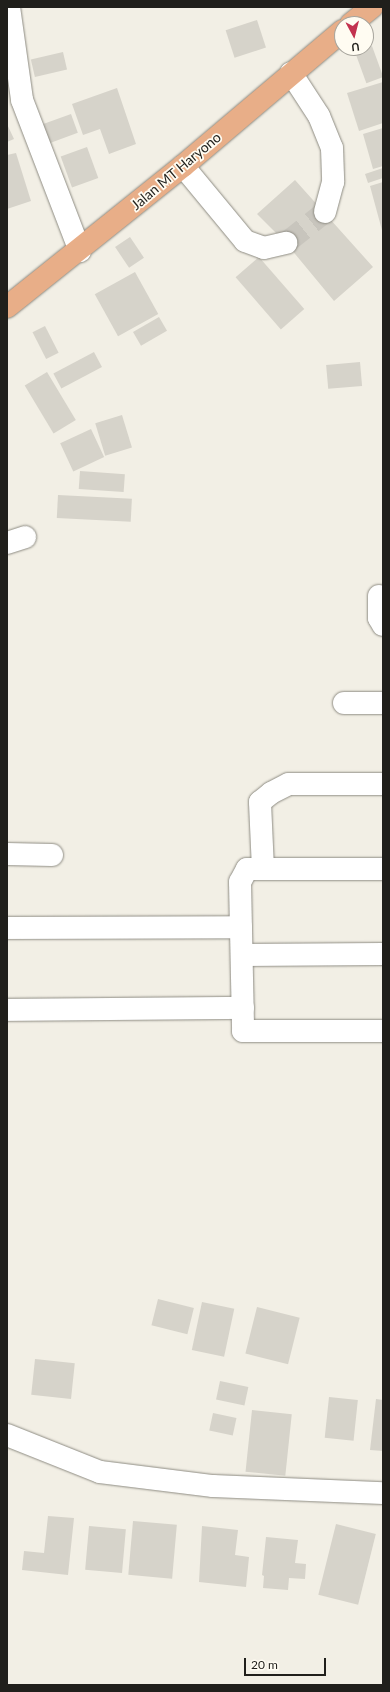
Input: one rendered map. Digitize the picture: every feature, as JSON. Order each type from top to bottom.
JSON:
[{"type":"main road","points":[[361,16],[372,7]]},
{"type":"main road","name":"Jalan MT Haryono","points":[[7,307],[184,166],[334,38]]},
{"type":"street","points":[[9,7],[22,100],[80,250]]},
{"type":"street","points":[[291,73],[319,116],[332,148],[333,182],[326,212]]},
{"type":"street","points":[[184,166],[245,241],[264,248],[286,243]]},
{"type":"street","points":[[379,596],[378,618],[383,625]]},
{"type":"street","points":[[344,703],[383,703]]},
{"type":"street","points":[[263,869],[260,802],[271,793],[289,784],[383,784]]},
{"type":"street","points":[[7,854],[52,855]]},
{"type":"street","points":[[383,869],[247,869],[240,882],[243,1031],[383,1031]]},
{"type":"street","points":[[7,928],[241,927]]},
{"type":"street","points":[[242,955],[383,954]]},
{"type":"street","points":[[7,1010],[243,1008]]},
{"type":"street","points":[[7,1435],[100,1472],[213,1486],[383,1493]]},
{"type":"building","points":[[257,20],[266,48],[235,58],[226,30]]},
{"type":"building","points":[[374,51],[383,77],[366,83],[356,56],[374,56]]},
{"type":"building","points":[[63,52],[67,70],[35,77],[31,59]]},
{"type":"building","points":[[383,82],[383,123],[359,131],[347,93]]},
{"type":"building","points":[[117,88],[136,144],[109,154],[100,129],[83,135],[72,104]]},
{"type":"building","points":[[71,114],[78,133],[49,143],[42,125]]},
{"type":"building","points":[[7,124],[14,139],[7,142]]},
{"type":"building","points":[[383,128],[383,166],[373,169],[363,134]]},
{"type":"building","points":[[87,147],[98,178],[72,188],[61,157]]},
{"type":"building","points":[[16,153],[31,201],[7,209],[7,155]]},
{"type":"building","points":[[383,168],[383,178],[368,183],[365,174]]},
{"type":"building","points":[[295,180],[373,267],[334,301],[286,243],[257,214]]},
{"type":"building","points":[[383,182],[383,234],[370,186]]},
{"type":"building","points":[[130,237],[144,258],[129,268],[115,247]]},
{"type":"building","points":[[259,257],[304,309],[281,329],[236,277]]},
{"type":"building","points":[[135,272],[158,314],[118,336],[95,294]]},
{"type":"building","points":[[159,317],[167,331],[141,346],[133,332]]},
{"type":"building","points":[[45,326],[59,353],[46,359],[33,332]]},
{"type":"building","points":[[94,352],[102,367],[61,389],[53,374]]},
{"type":"building","points":[[360,362],[362,386],[328,389],[326,365]]},
{"type":"building","points":[[47,372],[76,420],[54,433],[25,385]]},
{"type":"building","points":[[122,415],[132,448],[105,456],[95,423]]},
{"type":"building","points":[[91,429],[104,457],[73,471],[60,443]]},
{"type":"building","points":[[80,471],[125,474],[124,492],[79,489]]},
{"type":"building","points":[[58,495],[132,499],[131,522],[57,518]]},
{"type":"building","points":[[158,1299],[194,1308],[187,1334],[151,1325]]},
{"type":"building","points":[[202,1302],[234,1309],[224,1357],[192,1350]]},
{"type":"building","points":[[257,1307],[300,1318],[288,1364],[245,1354]]},
{"type":"building","points":[[35,1359],[75,1363],[71,1399],[31,1395]]},
{"type":"building","points":[[220,1381],[248,1387],[244,1406],[216,1400]]},
{"type":"building","points":[[329,1397],[358,1400],[354,1441],[325,1438]]},
{"type":"building","points":[[376,1399],[383,1400],[383,1451],[370,1450]]},
{"type":"building","points":[[252,1410],[292,1414],[285,1476],[246,1472]]},
{"type":"building","points":[[213,1413],[236,1418],[233,1436],[209,1431]]},
{"type":"building","points":[[48,1516],[74,1518],[68,1575],[22,1570],[24,1551],[44,1553]]},
{"type":"building","points":[[133,1521],[177,1525],[172,1579],[128,1575]]},
{"type":"building","points":[[336,1524],[376,1534],[358,1605],[318,1595]]},
{"type":"building","points":[[89,1526],[126,1529],[122,1573],[85,1570]]},
{"type":"building","points":[[202,1526],[238,1530],[235,1555],[249,1557],[246,1587],[199,1582]]},
{"type":"building","points":[[266,1537],[298,1540],[295,1563],[306,1564],[305,1579],[289,1578],[288,1590],[263,1588],[264,1576],[262,1575]]},
{"type":"tunnel","points":[[286,243],[325,212]]}]
